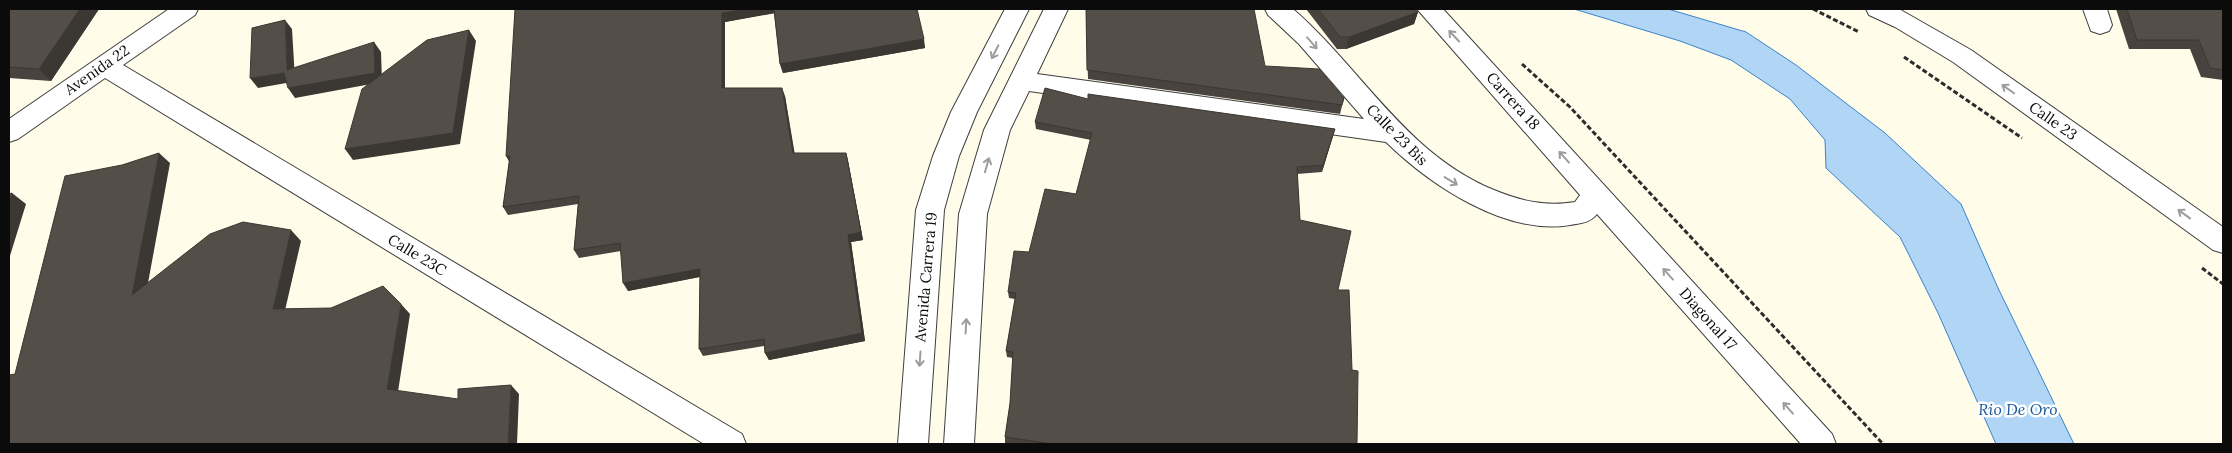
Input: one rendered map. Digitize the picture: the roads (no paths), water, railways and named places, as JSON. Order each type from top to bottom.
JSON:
[{"type":"street","name":"Avenida 22","points":[[9,132],[186,9]]},
{"type":"street","name":"Avenida Carrera 19","points":[[913,444],[930,210],[946,156],[964,112],[1017,9]]},
{"type":"street","points":[[959,444],[973,214],[997,130],[1056,9]]},
{"type":"street","name":"Calle 23 Bis","points":[[1277,9],[1304,34],[1391,133],[1422,162],[1452,182],[1488,200],[1521,212],[1552,216],[1583,212],[1596,193]]},
{"type":"street","name":"Carrera 18","points":[[1429,9],[1596,193]]},
{"type":"street","name":"Calle 23","points":[[1878,9],[1904,21],[1962,56],[2223,242]]},
{"type":"street","name":"Calle 23C","points":[[103,65],[731,444]]},
{"type":"street","points":[[1023,80],[1391,133]]},
{"type":"street","name":"Diagonal 17","points":[[1596,193],[1821,444]]},
{"type":"water","name":"Rio De Oro","points":[[1574,9],[1668,9],[1746,32],[1796,65],[1885,133],[1961,204],[1998,288],[2074,444],[1996,444],[1938,313],[1900,237],[1826,168],[1825,140],[1790,99],[1731,60],[1680,41]]}]
